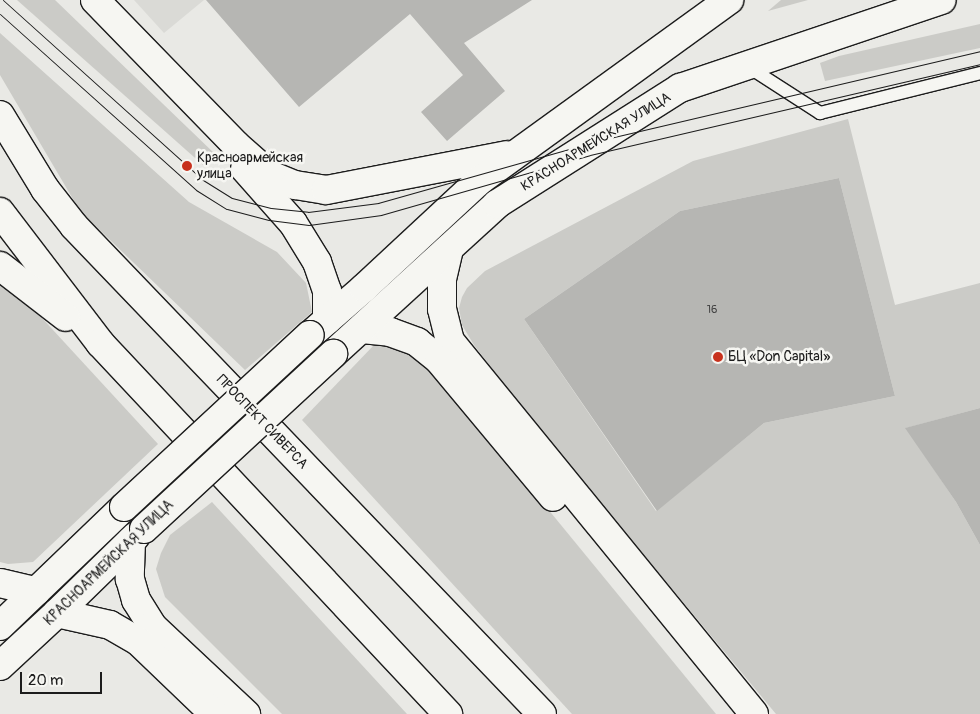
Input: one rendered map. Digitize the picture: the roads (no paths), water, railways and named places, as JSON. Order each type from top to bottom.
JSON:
[{"type":"main road","points":[[76,0],[260,184],[293,223],[317,262],[327,291],[319,328]]},
{"type":"main road","points":[[95,0],[236,144],[270,175],[295,185],[326,190],[518,152]]},
{"type":"main road","name":"КРАСНОАРМЕЙСКАЯ УЛИЦА","points":[[0,626],[124,507],[479,181],[729,0]]},
{"type":"main road","name":"КРАСНОАРМЕЙСКАЯ УЛИЦА","points":[[0,666],[138,535],[497,204],[680,88],[942,0]]},
{"type":"main road","name":"ПРОСПЕКТ СИВЕРСА","points":[[0,115],[45,188],[74,226],[542,714]]},
{"type":"main road","points":[[0,212],[100,343],[448,714]]},
{"type":"main road","points":[[449,249],[442,279],[442,309],[450,341],[754,714]]},
{"type":"main road","points":[[0,266],[100,343]]},
{"type":"main road","points":[[362,329],[390,332],[417,342],[439,360],[734,714]]},
{"type":"main road","points":[[138,535],[130,579],[136,600],[152,626],[246,714]]},
{"type":"main road","points":[[0,583],[36,590]]},
{"type":"main road","points":[[57,613],[110,624],[139,642],[214,714]]},
{"type":"lane","points":[[747,66],[820,113],[980,73]]},
{"type":"tram line","points":[[3,0],[203,180],[232,198],[271,208],[308,212],[378,203],[597,141],[980,51]]},
{"type":"tram line","points":[[0,14],[196,190],[227,209],[269,220],[309,225],[381,215],[590,155],[980,64]]},
{"type":"place","name":"Красноармейская улица","points":[[187,166]]},
{"type":"place","name":"БЦ «Don Capital»","points":[[718,357]]}]
